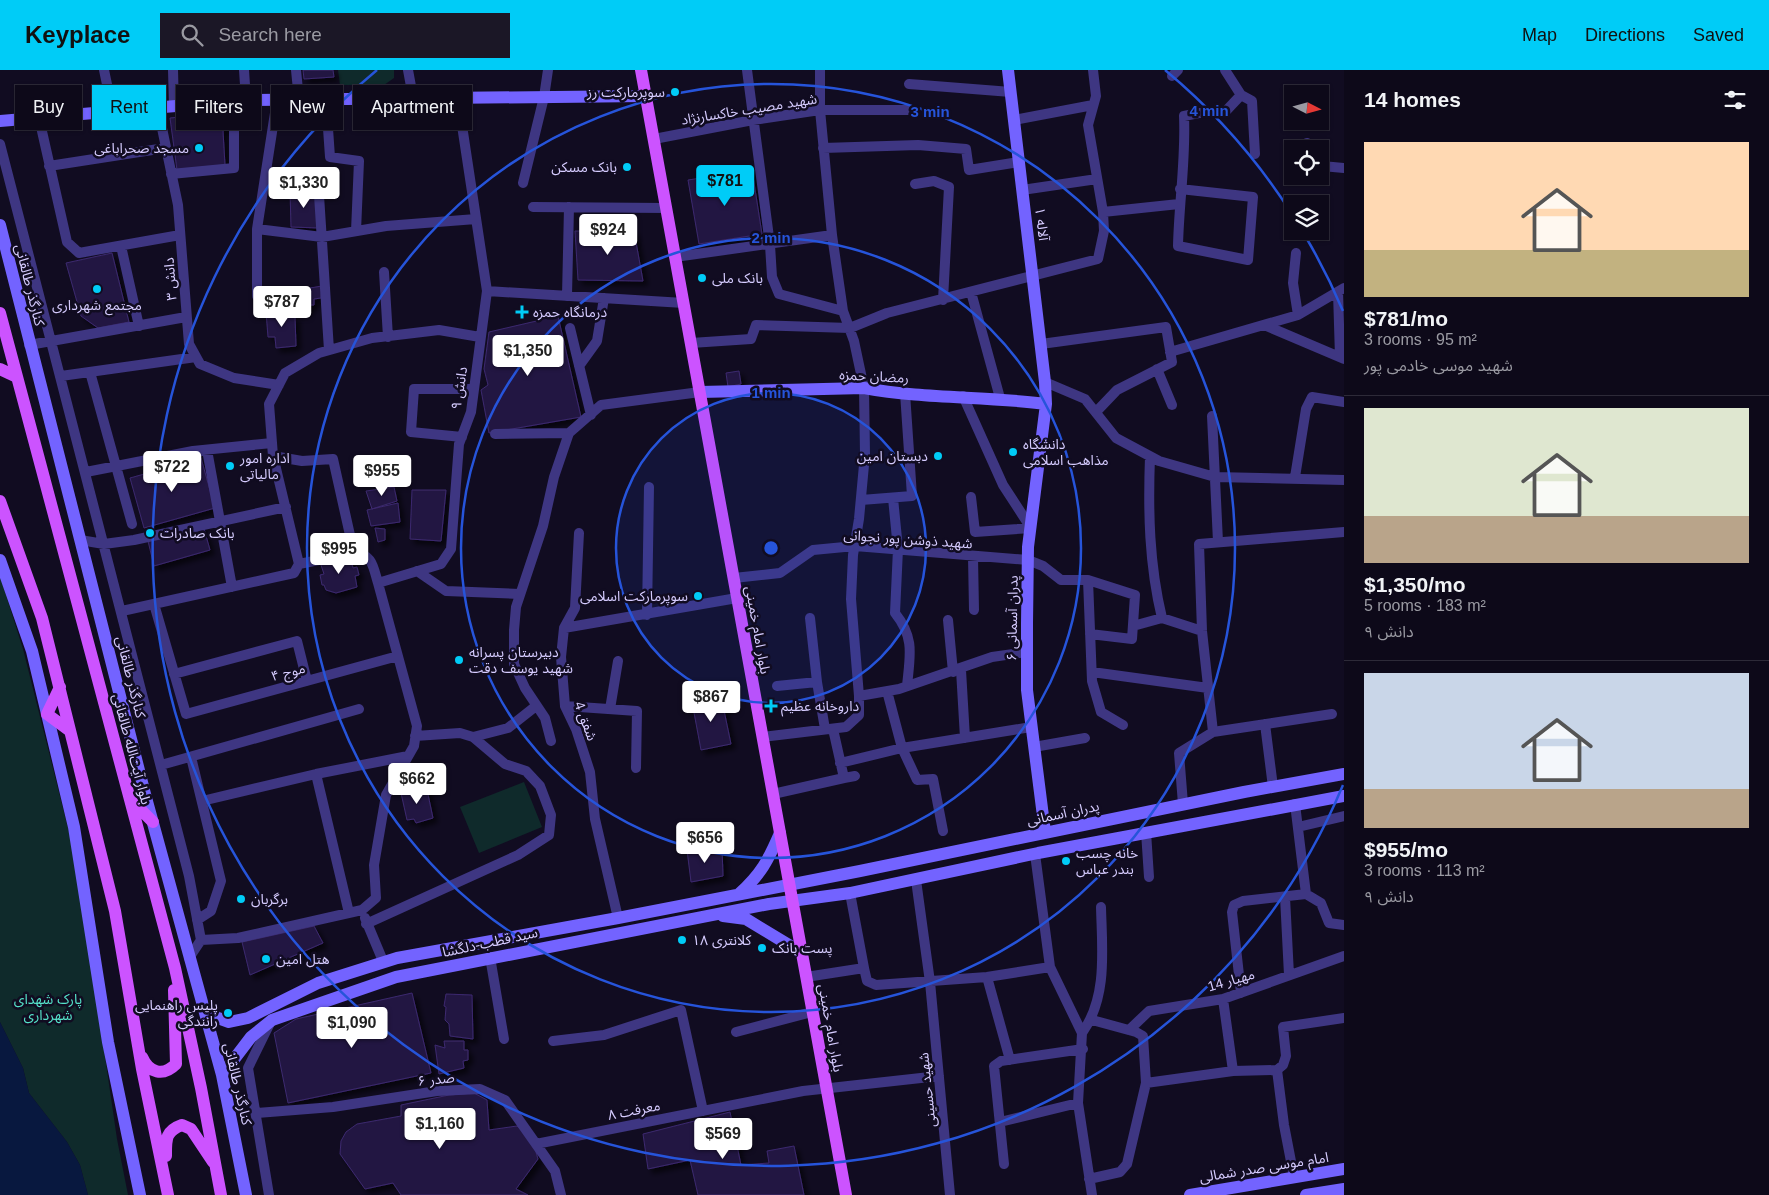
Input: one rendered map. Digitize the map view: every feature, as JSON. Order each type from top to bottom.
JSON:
[{"type":"main road","name":"بلوار امام خمینی","points":[[641,70],[846,1195]]},
{"type":"main road","name":"بلوار آیت‌الله طالقانی","points":[[0,313],[175,968],[221,1195]]},
{"type":"main road","points":[[0,369],[17,377]]},
{"type":"main road","points":[[0,501],[42,618],[115,911],[167,1189]]},
{"type":"main road","points":[[60,687],[47,714],[70,731]]},
{"type":"main road","points":[[130,799],[153,822]]},
{"type":"main road","points":[[140,1050],[145,1063],[150,1069],[157,1072],[165,1071],[176,1064],[174,1020],[175,968]]},
{"type":"main road","points":[[167,1189],[166,1137],[172,1128],[182,1125],[192,1129],[217,1168]]},
{"type":"street","points":[[104,70],[107,85]]},
{"type":"street","points":[[166,108],[174,107],[173,70]]},
{"type":"street","points":[[242,85],[244,70]]},
{"type":"street","points":[[296,70],[298,85]]},
{"type":"street","points":[[408,70],[411,85]]},
{"type":"street","points":[[523,183],[544,97],[548,70]]},
{"type":"street","points":[[747,70],[770,245],[772,277],[779,294],[843,311]]},
{"type":"street","points":[[762,737],[846,727],[859,715],[851,599],[854,546],[865,454],[864,388],[850,328],[843,311],[832,235],[820,110],[820,70]]},
{"type":"street","name":"آلاله ۱","points":[[1008,70],[1046,382],[1046,404]]},
{"type":"street","points":[[691,343],[751,339],[756,325],[850,328],[886,313],[1098,259],[1104,231],[1103,212],[1088,124],[1096,96],[1093,70]]},
{"type":"street","points":[[1225,70],[1241,95],[1252,101],[1255,154]]},
{"type":"street","points":[[909,84],[1010,92]]},
{"type":"street","points":[[1180,189],[1253,197],[1248,260],[1178,246],[1180,189],[1185,148],[1184,116],[1199,113],[1224,113],[1241,95]]},
{"type":"street","points":[[472,99],[646,96]]},
{"type":"street","points":[[1014,120],[1093,105]]},
{"type":"street","name":"شهید مصیب خاکسارنژاد","points":[[654,139],[753,120],[820,110],[908,110]]},
{"type":"street","points":[[0,121],[15,120]]},
{"type":"street","points":[[42,130],[67,242],[79,254],[180,235]]},
{"type":"street","name":"دانش ۳","points":[[162,130],[178,205],[189,344],[196,357]]},
{"type":"street","points":[[171,174],[234,168],[237,130]]},
{"type":"street","points":[[257,296],[257,229],[272,130]]},
{"type":"street","points":[[328,130],[330,157],[358,161],[356,232]]},
{"type":"street","name":"دانش ۹","points":[[378,583],[441,564],[451,549],[458,444],[471,412],[487,291],[463,130]]},
{"type":"street","points":[[0,144],[122,612],[198,920],[201,940],[189,958]]},
{"type":"street","points":[[824,148],[918,145],[966,149],[969,170],[1019,162]]},
{"type":"street","points":[[49,166],[165,148]]},
{"type":"street","points":[[1329,167],[1344,168]]},
{"type":"street","points":[[1022,190],[1098,179]]},
{"type":"street","points":[[915,184],[934,181],[949,187],[942,300]]},
{"type":"street","points":[[319,195],[328,350]]},
{"type":"street","points":[[1103,212],[1179,204]]},
{"type":"street","points":[[533,207],[666,208]]},
{"type":"street","points":[[568,207],[568,296]]},
{"type":"street","points":[[257,229],[322,237],[386,226],[476,220]]},
{"type":"street","name":"کنارگذر طالقانی","points":[[0,225],[153,822],[222,1075],[246,1194]]},
{"type":"street","points":[[675,257],[832,235]]},
{"type":"street","points":[[121,246],[139,326]]},
{"type":"street","points":[[1296,253],[1293,283],[1298,315]]},
{"type":"street","points":[[384,272],[388,336]]},
{"type":"street","points":[[1170,352],[1298,315],[1341,290],[1342,358],[1264,325]]},
{"type":"street","points":[[487,291],[684,303]]},
{"type":"street","points":[[971,292],[1000,398]]},
{"type":"street","points":[[579,366],[597,341],[604,298]]},
{"type":"street","points":[[30,345],[186,317]]},
{"type":"street","points":[[1041,344],[1166,327],[1172,362],[1117,390],[1096,412]]},
{"type":"street","points":[[570,328],[590,415]]},
{"type":"street","points":[[122,612],[294,573],[299,564],[274,456],[269,404],[285,373],[319,352],[372,338],[439,330],[480,337]]},
{"type":"street","points":[[61,376],[196,357],[200,364],[234,378],[279,385]]},
{"type":"street","points":[[1157,369],[1172,405]]},
{"type":"street","points":[[90,372],[132,524]]},
{"type":"street","points":[[1046,382],[1085,399],[1116,438],[1150,456],[1215,477],[1294,477],[1344,480]]},
{"type":"street","name":"رمضان حمزه","points":[[700,392],[864,388],[905,393],[1000,398],[1046,404]]},
{"type":"street","points":[[462,436],[411,432],[414,389],[474,389]]},
{"type":"street","points":[[551,741],[545,718],[525,688],[514,664],[516,607],[543,526],[554,477],[569,433],[601,405],[700,392]]},
{"type":"street","points":[[861,500],[912,496],[905,393]]},
{"type":"street","points":[[963,396],[1002,486],[1030,528],[975,532],[971,497]]},
{"type":"street","points":[[1294,477],[1306,409],[1312,397],[1344,402]]},
{"type":"street","name":"پدران آسمانی ۶","points":[[1045,832],[1027,690],[1027,652],[1030,528],[1046,404]]},
{"type":"street","points":[[1212,416],[1218,542]]},
{"type":"street","points":[[495,434],[569,433]]},
{"type":"street","points":[[86,472],[207,450],[272,443]]},
{"type":"street","points":[[207,450],[232,587]]},
{"type":"street","points":[[274,456],[302,461],[333,459],[354,553]]},
{"type":"street","points":[[1150,456],[1148,514],[1154,586],[1162,618]]},
{"type":"street","points":[[647,615],[649,488]]},
{"type":"street","points":[[893,498],[898,549],[894,613],[905,625],[911,642],[907,686]]},
{"type":"street","points":[[80,540],[104,544],[286,507]]},
{"type":"street","points":[[1213,732],[1202,631],[1199,544],[1344,532]]},
{"type":"street","name":"شفق 4","points":[[579,533],[575,608],[564,628],[560,657],[565,706],[576,729],[590,772],[595,818],[618,918]]},
{"type":"street","name":"شهید ذوشن پور نجوانی","points":[[734,578],[780,573],[813,550],[854,546],[1028,560]]},
{"type":"street","points":[[201,940],[238,938],[362,910],[376,898],[374,864],[386,795],[414,746],[417,726],[370,558],[363,553],[354,553],[299,564]]},
{"type":"street","points":[[974,557],[974,610]]},
{"type":"street","points":[[0,560],[32,651],[74,827],[108,1042],[140,1195]]},
{"type":"street","points":[[1028,560],[1043,566],[1061,580],[1088,580],[1135,595],[1132,639],[1090,634]]},
{"type":"street","points":[[417,571],[446,591],[520,594]]},
{"type":"street","points":[[1088,580],[1092,672],[1101,712],[1124,725]]},
{"type":"street","points":[[564,628],[737,598]]},
{"type":"street","points":[[154,604],[174,674],[297,640],[307,680]]},
{"type":"street","points":[[773,794],[849,777],[840,763],[817,682],[810,618]]},
{"type":"street","points":[[1133,626],[1162,618],[1202,631]]},
{"type":"street","points":[[948,620],[957,671],[965,738]]},
{"type":"street","points":[[859,696],[907,686],[992,658],[1027,652]]},
{"type":"street","name":"موج ۴","points":[[174,674],[186,714],[398,656]]},
{"type":"street","points":[[610,709],[618,661]]},
{"type":"street","points":[[1092,672],[1208,688]]},
{"type":"street","points":[[776,686],[817,682]]},
{"type":"street","points":[[887,691],[902,748],[917,780],[933,780],[943,831]]},
{"type":"street","points":[[472,737],[508,728],[536,706]]},
{"type":"street","points":[[565,706],[637,711],[636,768]]},
{"type":"street","points":[[161,765],[359,709]]},
{"type":"street","points":[[1183,804],[1179,752],[1213,732],[1332,714]]},
{"type":"street","points":[[1265,724],[1273,786]]},
{"type":"street","points":[[840,763],[902,748],[1032,727]]},
{"type":"street","points":[[366,924],[518,855],[549,835],[551,815],[540,786],[526,771],[505,764],[472,737],[460,733],[415,736]]},
{"type":"street","points":[[1034,747],[1085,738]]},
{"type":"street","points":[[202,801],[316,774],[408,756]]},
{"type":"street","points":[[191,757],[221,881],[211,911],[198,920]]},
{"type":"street","points":[[316,774],[349,913]]},
{"type":"street","name":"پدران آسمانی","points":[[789,884],[1273,786],[1344,774]]},
{"type":"street","points":[[792,900],[850,894],[1035,854],[1344,796]]},
{"type":"street","points":[[1295,804],[1306,894]]},
{"type":"street","points":[[1298,827],[1344,816]]},
{"type":"street","points":[[1146,832],[1149,878]]},
{"type":"street","points":[[738,895],[757,877],[769,858],[780,833]]},
{"type":"street","points":[[1035,854],[1050,967],[1082,1033],[1083,1049],[1078,1103],[1092,1195]]},
{"type":"street","name":"شهید حسینی","points":[[916,880],[930,982],[950,1195]]},
{"type":"street","name":"سید قطب-دلگشا","points":[[204,1009],[218,1018],[229,1022],[248,1018],[318,983],[383,961],[618,918],[789,884]]},
{"type":"street","points":[[850,894],[864,968],[868,981],[876,985],[987,977],[1050,967]]},
{"type":"street","points":[[1241,993],[1232,912],[1234,905],[1243,901],[1306,894],[1321,903],[1330,922],[1344,925]]},
{"type":"street","points":[[1285,897],[1289,975]]},
{"type":"street","name":"سید قطب-دلگشا","points":[[222,1075],[251,1037],[272,1020],[396,976],[563,942],[792,900]]},
{"type":"street","points":[[1082,1033],[1092,1020],[1098,1002],[1102,954],[1101,907]]},
{"type":"street","points":[[362,910],[366,924],[383,961]]},
{"type":"street","points":[[716,914],[746,919],[802,953]]},
{"type":"street","points":[[561,928],[563,942]]},
{"type":"street","name":"مهیار 14","points":[[1128,1030],[1149,1011],[1241,993],[1344,956]]},
{"type":"street","points":[[490,957],[504,1039]]},
{"type":"street","points":[[806,977],[864,968]]},
{"type":"street","points":[[987,977],[1010,1060]]},
{"type":"street","points":[[1223,998],[1234,1071]]},
{"type":"street","points":[[553,1041],[604,1035],[681,1010],[703,1111]]},
{"type":"street","points":[[736,1032],[812,1012]]},
{"type":"street","points":[[1146,1083],[1234,1071],[1277,1070],[1283,1065],[1286,1056],[1283,1027],[1344,1018]]},
{"type":"street","points":[[269,1195],[257,1113],[248,1068],[272,1020]]},
{"type":"street","points":[[1089,1178],[1120,1172],[1127,1164],[1146,1083],[1143,1036],[1092,1020]]},
{"type":"street","points":[[1004,1164],[994,1066],[1010,1060],[1083,1049]]},
{"type":"street","points":[[1277,1070],[1284,1124],[1294,1176]]},
{"type":"street","name":"معرفت ۸","points":[[536,1144],[826,1087],[938,1076]]},
{"type":"street","name":"صدر ۶","points":[[257,1113],[334,1107],[437,1091],[480,1089],[505,1100],[555,1170],[561,1195]]},
{"type":"street","points":[[1000,1122],[1078,1103]]},
{"type":"street","name":"امام موسی صدر شمالی","points":[[1190,1195],[1294,1176],[1344,1170]]},
{"type":"street","points":[[1306,1195],[1344,1189]]},
{"type":"green space","points":[[338,70],[394,70],[394,78],[384,85],[340,85]]},
{"type":"green space","name":"پارک شهدای شهرداری","points":[[0,576],[23,649],[77,864],[117,1139],[128,1195],[88,1195],[80,1165],[67,1142],[29,1093],[23,1068],[0,1022]]},
{"type":"green space","points":[[524,782],[542,827],[479,853],[460,807]]},
{"type":"water","points":[[0,1022],[23,1068],[29,1093],[67,1142],[80,1165],[88,1195],[0,1195]]},
{"type":"building","points":[[303,70],[333,70],[334,77],[304,79]]},
{"type":"building","name":"مسجد صحراباغی","points":[[176,117],[176,130],[225,130],[223,131],[225,165],[177,170],[170,118]]},
{"type":"building","points":[[752,170],[762,234],[699,244],[688,180]]},
{"type":"building","points":[[316,188],[319,228],[291,227],[290,191]]},
{"type":"building","points":[[575,231],[634,231],[643,281],[578,280]]},
{"type":"building","name":"مجتمع شهرداری","points":[[112,253],[129,322],[98,328],[81,316],[66,263]]},
{"type":"building","points":[[322,286],[321,298],[314,299],[314,305],[310,305],[307,311],[286,308],[285,292]]},
{"type":"building","points":[[288,309],[288,317],[295,317],[296,346],[276,348],[275,337],[268,337],[266,312]]},
{"type":"building","points":[[558,316],[581,417],[489,433],[481,390],[488,385],[484,369],[489,332]]},
{"type":"building","points":[[739,371],[741,384],[728,387],[726,373]]},
{"type":"building","points":[[201,458],[215,508],[144,528],[130,478]]},
{"type":"building","points":[[394,487],[397,501],[372,509],[366,491]]},
{"type":"building","points":[[412,490],[446,490],[441,541],[410,539]]},
{"type":"building","points":[[398,503],[400,522],[371,526],[367,510]]},
{"type":"building","points":[[203,525],[210,550],[154,566],[148,541]]},
{"type":"building","points":[[375,528],[385,529],[385,540],[378,542]]},
{"type":"building","points":[[350,556],[353,568],[357,567],[359,575],[355,576],[357,587],[336,593],[326,590],[324,585],[322,585],[320,575],[324,574],[321,565]]},
{"type":"building","points":[[721,696],[731,744],[701,750],[692,702]]},
{"type":"building","points":[[426,785],[433,818],[416,823],[414,819],[407,820],[401,793]]},
{"type":"building","points":[[722,847],[723,876],[691,882],[687,850]]},
{"type":"building","name":"هتل امین","points":[[314,926],[323,943],[250,975],[242,942]]},
{"type":"building","points":[[412,993],[431,1073],[288,1103],[274,1033],[296,1019]]},
{"type":"building","points":[[446,994],[472,995],[473,1039],[450,1036],[449,1024],[445,1020],[446,1007],[444,1006]]},
{"type":"building","points":[[444,1041],[464,1041],[464,1050],[468,1050],[468,1060],[463,1061],[464,1068],[439,1074],[435,1045],[445,1048]]},
{"type":"building","points":[[474,1093],[487,1100],[489,1130],[517,1126],[532,1138],[538,1159],[516,1189],[528,1195],[401,1195],[393,1183],[365,1189],[340,1154],[341,1141],[346,1132],[357,1124],[401,1116],[401,1105],[449,1095]]},
{"type":"building","points":[[730,1112],[741,1165],[769,1163],[767,1151],[794,1146],[804,1195],[698,1195],[690,1160],[648,1169],[643,1134]]},
{"type":"place","name":"سوپرمارکت رز","points":[[675,92]]},
{"type":"place","name":"مسجد صحراباغی","points":[[199,148]]},
{"type":"place","name":"بانک مسکن","points":[[627,167]]},
{"type":"place","name":"بانک ملى","points":[[702,278]]},
{"type":"place","name":"مجتمع شهرداری","points":[[97,289]]},
{"type":"place","name":"درمانگاه حمزه","points":[[522,312]]},
{"type":"place","name":"دانشگاه مذاهب اسلامی","points":[[1013,452]]},
{"type":"place","name":"دبستان امین","points":[[938,456]]},
{"type":"place","name":"اداره امور مالیاتی","points":[[230,466]]},
{"type":"place","name":"بانک صادرات","points":[[150,533]]},
{"type":"place","name":"سوپرمارکت اسلامی","points":[[698,596]]},
{"type":"place","name":"دبیرستان پسرانه شهید یوسف دقت","points":[[459,660]]},
{"type":"place","name":"داروخانه عظیم","points":[[771,706]]},
{"type":"place","name":"خانه چسب بندر عباس","points":[[1066,861]]},
{"type":"place","name":"برگربان","points":[[241,899]]},
{"type":"place","name":"کلانتری ۱۸","points":[[682,940]]},
{"type":"place","name":"پست بانک","points":[[762,948]]},
{"type":"place","name":"هتل امین","points":[[266,959]]},
{"type":"place","name":"پلیس راهنمایی رانندگی","points":[[228,1013]]}]
